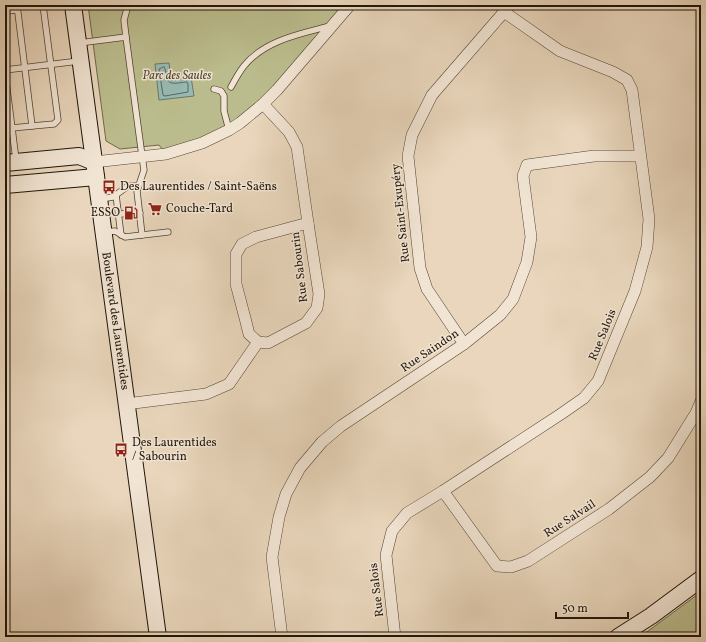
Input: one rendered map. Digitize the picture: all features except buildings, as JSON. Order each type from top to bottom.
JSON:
[{"type":"street","name":"Boulevard des Laurentides","points":[[73,5],[158,637]]},
{"type":"street","points":[[5,185],[95,169],[142,156],[166,154],[202,143],[229,130],[263,104],[277,90],[350,5]]},
{"type":"street","name":"Rue Salois","points":[[395,637],[386,555],[392,531],[406,514],[584,398],[598,382],[635,291],[647,247],[649,219],[632,90],[627,80],[613,72],[560,51],[507,8]]},
{"type":"street","name":"Rue Saint-Exupéry","points":[[464,344],[427,289],[420,268],[408,156],[412,135],[432,95],[507,8]]},
{"type":"street","name":"Rue Sabourin","points":[[263,104],[289,132],[297,147],[319,294],[317,308],[306,323],[268,343],[258,342],[249,334],[236,284],[236,254],[242,244],[256,237],[308,223]]},
{"type":"street","points":[[11,163],[79,156],[95,169]]},
{"type":"street","name":"Rue Saindon","points":[[282,637],[272,557],[279,517],[286,494],[300,468],[322,442],[340,426],[464,344],[500,316],[513,299],[528,262],[531,237],[523,176],[527,165],[594,156],[640,156]]},
{"type":"street","points":[[5,177],[81,167],[95,169]]},
{"type":"street","points":[[126,404],[206,394],[229,384],[258,342]]},
{"type":"street","name":"Rue Salvail","points":[[443,491],[497,566],[512,567],[528,561],[609,509],[650,477],[668,458],[696,413],[701,401]]},
{"type":"street","points":[[618,637],[651,616],[701,579]]},
{"type":"lane","points":[[12,128],[54,124],[58,120],[43,5]]},
{"type":"lane","points":[[128,5],[124,20],[144,170],[137,191],[142,235]]},
{"type":"lane","points":[[5,11],[17,7],[32,126]]},
{"type":"lane","points":[[230,87],[244,66],[262,50],[272,44],[286,38],[332,26]]},
{"type":"lane","points":[[79,43],[126,37]]},
{"type":"lane","points":[[11,163],[12,128],[5,71],[81,61]]},
{"type":"lane","points":[[214,89],[220,91],[224,96],[224,111],[229,130]]},
{"type":"lane","points":[[99,199],[113,197],[128,186],[139,186]]},
{"type":"lane","points":[[116,195],[121,235]]},
{"type":"lane","points":[[119,214],[140,213]]},
{"type":"lane","points":[[104,232],[115,231],[125,237],[168,232]]},
{"type":"green space","name":"Parc des Saules","points":[[88,5],[350,5],[240,123],[166,154],[159,145],[120,149],[106,141]]},
{"type":"green space","points":[[701,592],[701,637],[640,637]]},
{"type":"water","points":[[169,63],[171,80],[191,77],[194,96],[159,100],[155,64]]},
{"type":"place","name":"Des Laurentides / Saint-Saëns","points":[[109,187]]},
{"type":"place","name":"Couche-Tard","points":[[155,209]]},
{"type":"place","name":"ESSO","points":[[131,213]]},
{"type":"place","name":"Des Laurentides / Sabourin","points":[[121,450]]}]
